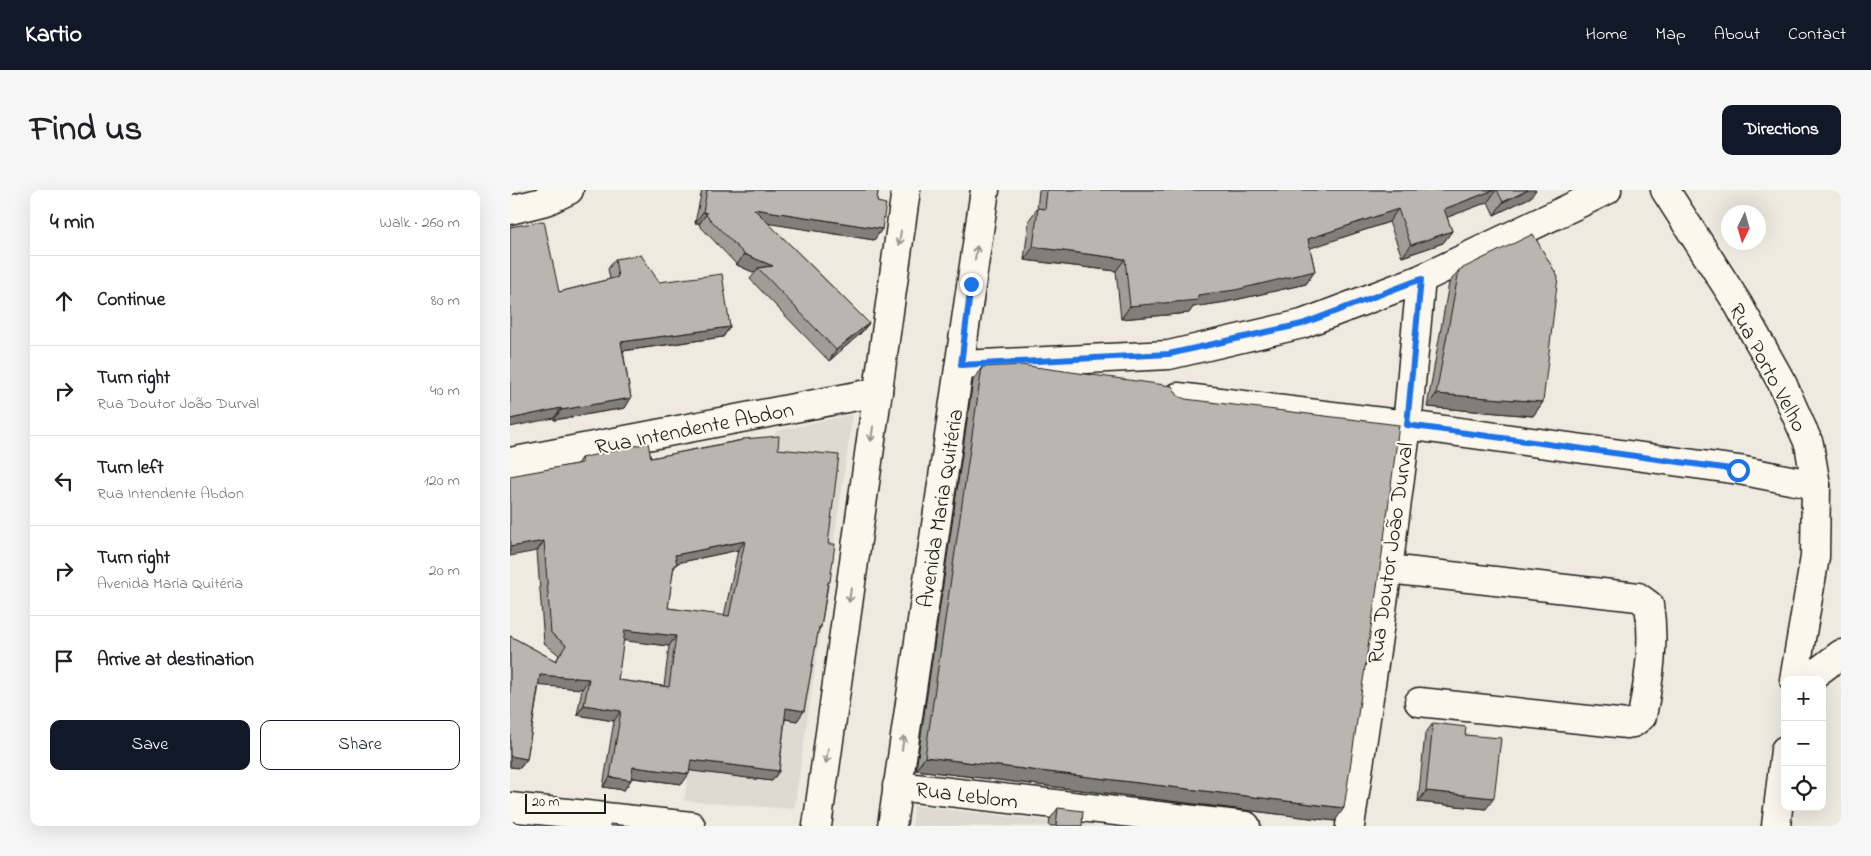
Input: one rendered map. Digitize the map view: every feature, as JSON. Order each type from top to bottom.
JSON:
[{"type":"street","points":[[510,210],[546,201],[569,190]]},
{"type":"street","points":[[817,826],[906,190]]},
{"type":"street","name":"Avenida Maria Quitéria","points":[[892,826],[961,365],[985,190]]},
{"type":"street","points":[[961,365],[1169,354],[1302,324],[1421,279],[1607,190]]},
{"type":"street","name":"Rua Porto Velho","points":[[1665,190],[1738,304],[1782,383],[1809,444],[1816,485],[1816,557],[1795,676]]},
{"type":"street","name":"Rua Doutor João Durval","points":[[1350,826],[1407,425],[1421,279]]},
{"type":"street","name":"Rua Intendente Abdon","points":[[510,462],[878,392]]},
{"type":"street","points":[[1178,397],[1407,425],[1738,470],[1816,485]]},
{"type":"street","points":[[1388,569],[1638,597],[1649,605],[1652,640],[1647,691],[1642,716],[1633,723],[1627,724],[1419,702]]},
{"type":"street","points":[[1812,676],[1841,654]]},
{"type":"street","points":[[1776,826],[1783,766]]},
{"type":"street","name":"Rua Leblom","points":[[897,786],[1246,826]]},
{"type":"street","points":[[510,807],[691,826]]},
{"type":"shaded area","points":[[853,414],[794,809],[684,801],[690,763],[707,694],[776,431]]},
{"type":"shaded area","points":[[914,806],[1097,826],[912,826]]},
{"type":"building","points":[[707,190],[878,190],[877,202],[886,204],[882,229],[754,209],[869,323],[836,350],[758,268],[773,266],[744,254],[706,215],[707,213],[703,212]]},
{"type":"building","points":[[1047,190],[1494,190],[1444,209],[1452,231],[1411,245],[1398,209],[1308,239],[1315,271],[1235,290],[1198,295],[1198,300],[1130,306],[1125,259],[1033,247],[1038,208],[1045,209]]},
{"type":"building","points":[[1497,190],[1528,190],[1503,202]]},
{"type":"building","points":[[544,221],[559,292],[618,277],[615,259],[641,255],[659,282],[722,274],[730,327],[621,342],[631,398],[561,410],[561,408],[510,419],[510,227]]},
{"type":"building","points":[[1533,234],[1558,277],[1543,402],[1436,394],[1459,270]]},
{"type":"building","points":[[1021,365],[1172,386],[1178,396],[1185,399],[1399,425],[1382,554],[1344,808],[925,757],[982,367]]},
{"type":"building","points":[[779,436],[778,449],[839,455],[828,544],[835,544],[830,582],[828,582],[804,711],[786,708],[779,771],[691,760],[689,774],[633,767],[631,780],[610,777],[621,711],[584,705],[589,679],[540,675],[527,759],[510,756],[510,636],[556,661],[566,645],[551,633],[544,541],[510,547],[510,476],[582,463],[581,458],[648,443],[651,458],[743,439]],"holes":[[[745,541],[729,616],[668,608],[674,565],[677,564],[675,555]],[[625,630],[676,636],[669,687],[618,680]]]},
{"type":"building","points":[[1433,723],[1466,727],[1465,735],[1501,738],[1494,798],[1426,791]]},
{"type":"building","points":[[1058,808],[1083,811],[1082,826],[1056,826]]},
{"type":"building","points":[[610,824],[630,826],[610,826]]},
{"type":"route","points":[[971,284],[961,365],[1169,354],[1302,324],[1421,279],[1407,425],[1738,470]]}]
